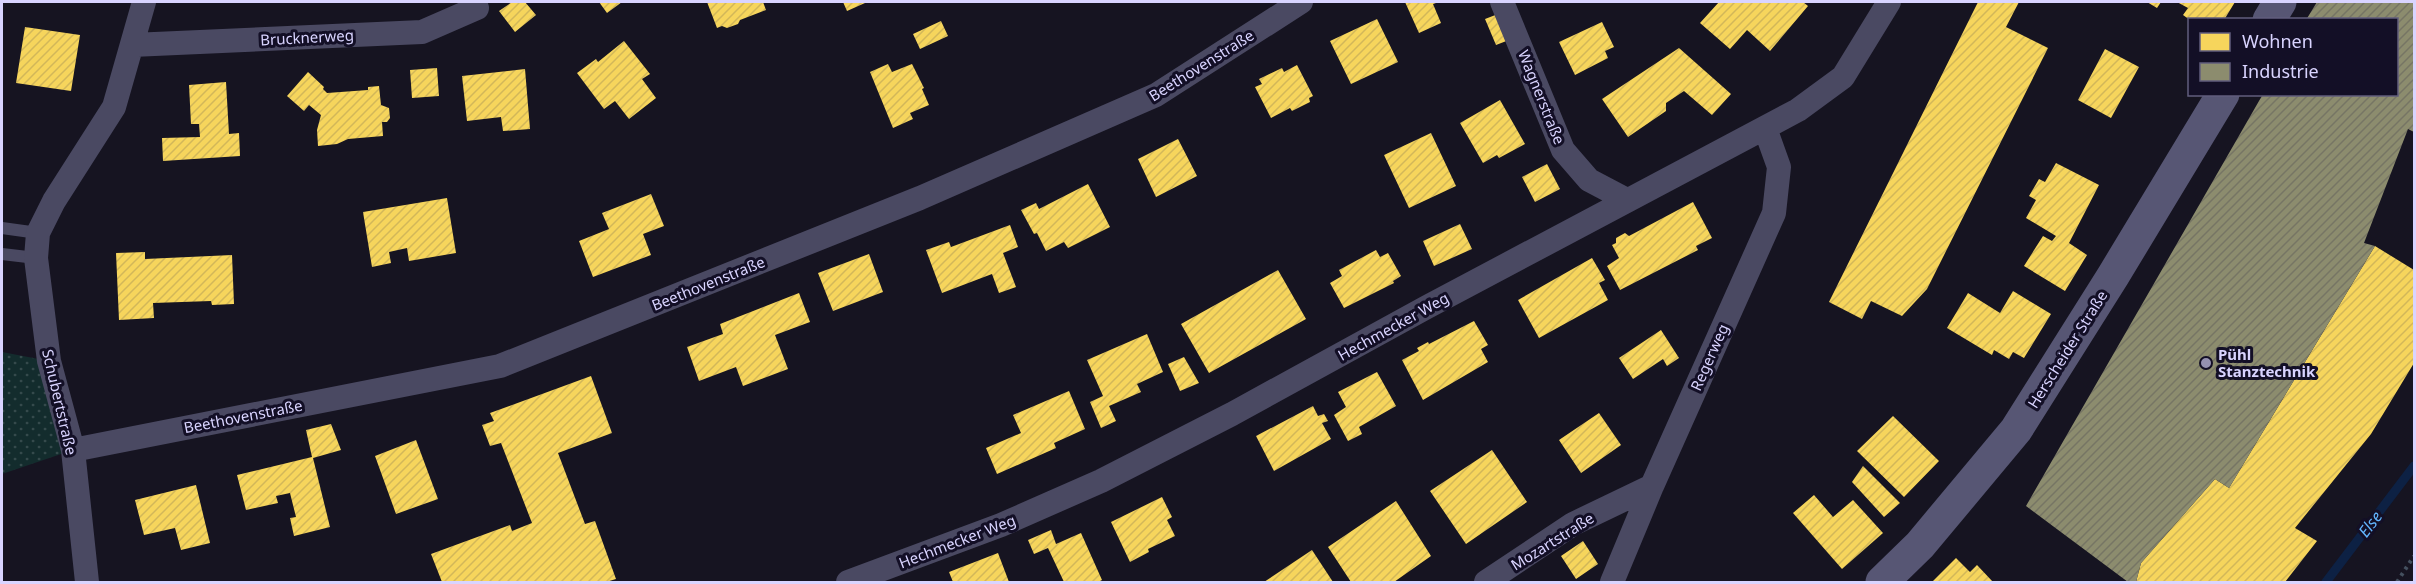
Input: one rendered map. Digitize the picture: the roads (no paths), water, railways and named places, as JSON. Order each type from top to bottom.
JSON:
[{"type":"main road","points":[[2270,18],[2280,2]]},
{"type":"main road","name":"Herscheider Straße","points":[[1882,582],[1920,545],[2016,430],[2222,96]]},
{"type":"street","name":"Schubertstraße","points":[[87,582],[73,450],[49,361],[36,258],[38,233],[54,201],[114,107],[144,2]]},
{"type":"street","name":"Beethovenstraße","points":[[73,450],[500,366],[920,198],[1156,95],[1301,2]]},
{"type":"street","name":"Wagnerstraße","points":[[1502,2],[1563,150],[1590,180],[1627,200]]},
{"type":"street","name":"Hechmecker Weg","points":[[848,582],[1000,525],[1101,481],[1232,414],[1798,110],[1843,77],[1889,2]]},
{"type":"street","name":"Brucknerweg","points":[[132,45],[422,32],[477,8]]},
{"type":"street","name":"Regerweg","points":[[1612,582],[1652,486],[1774,213],[1779,167],[1765,128]]},
{"type":"street","name":"Mozartstraße","points":[[1486,582],[1573,524],[1652,486]]},
{"type":"lane","points":[[2,228],[38,233]]},
{"type":"lane","points":[[2,254],[36,258]]},
{"type":"waterway","name":"Else","points":[[2326,582],[2414,466]]},
{"type":"place","name":"Pühl Stanztechnik","points":[[2206,363]]}]
